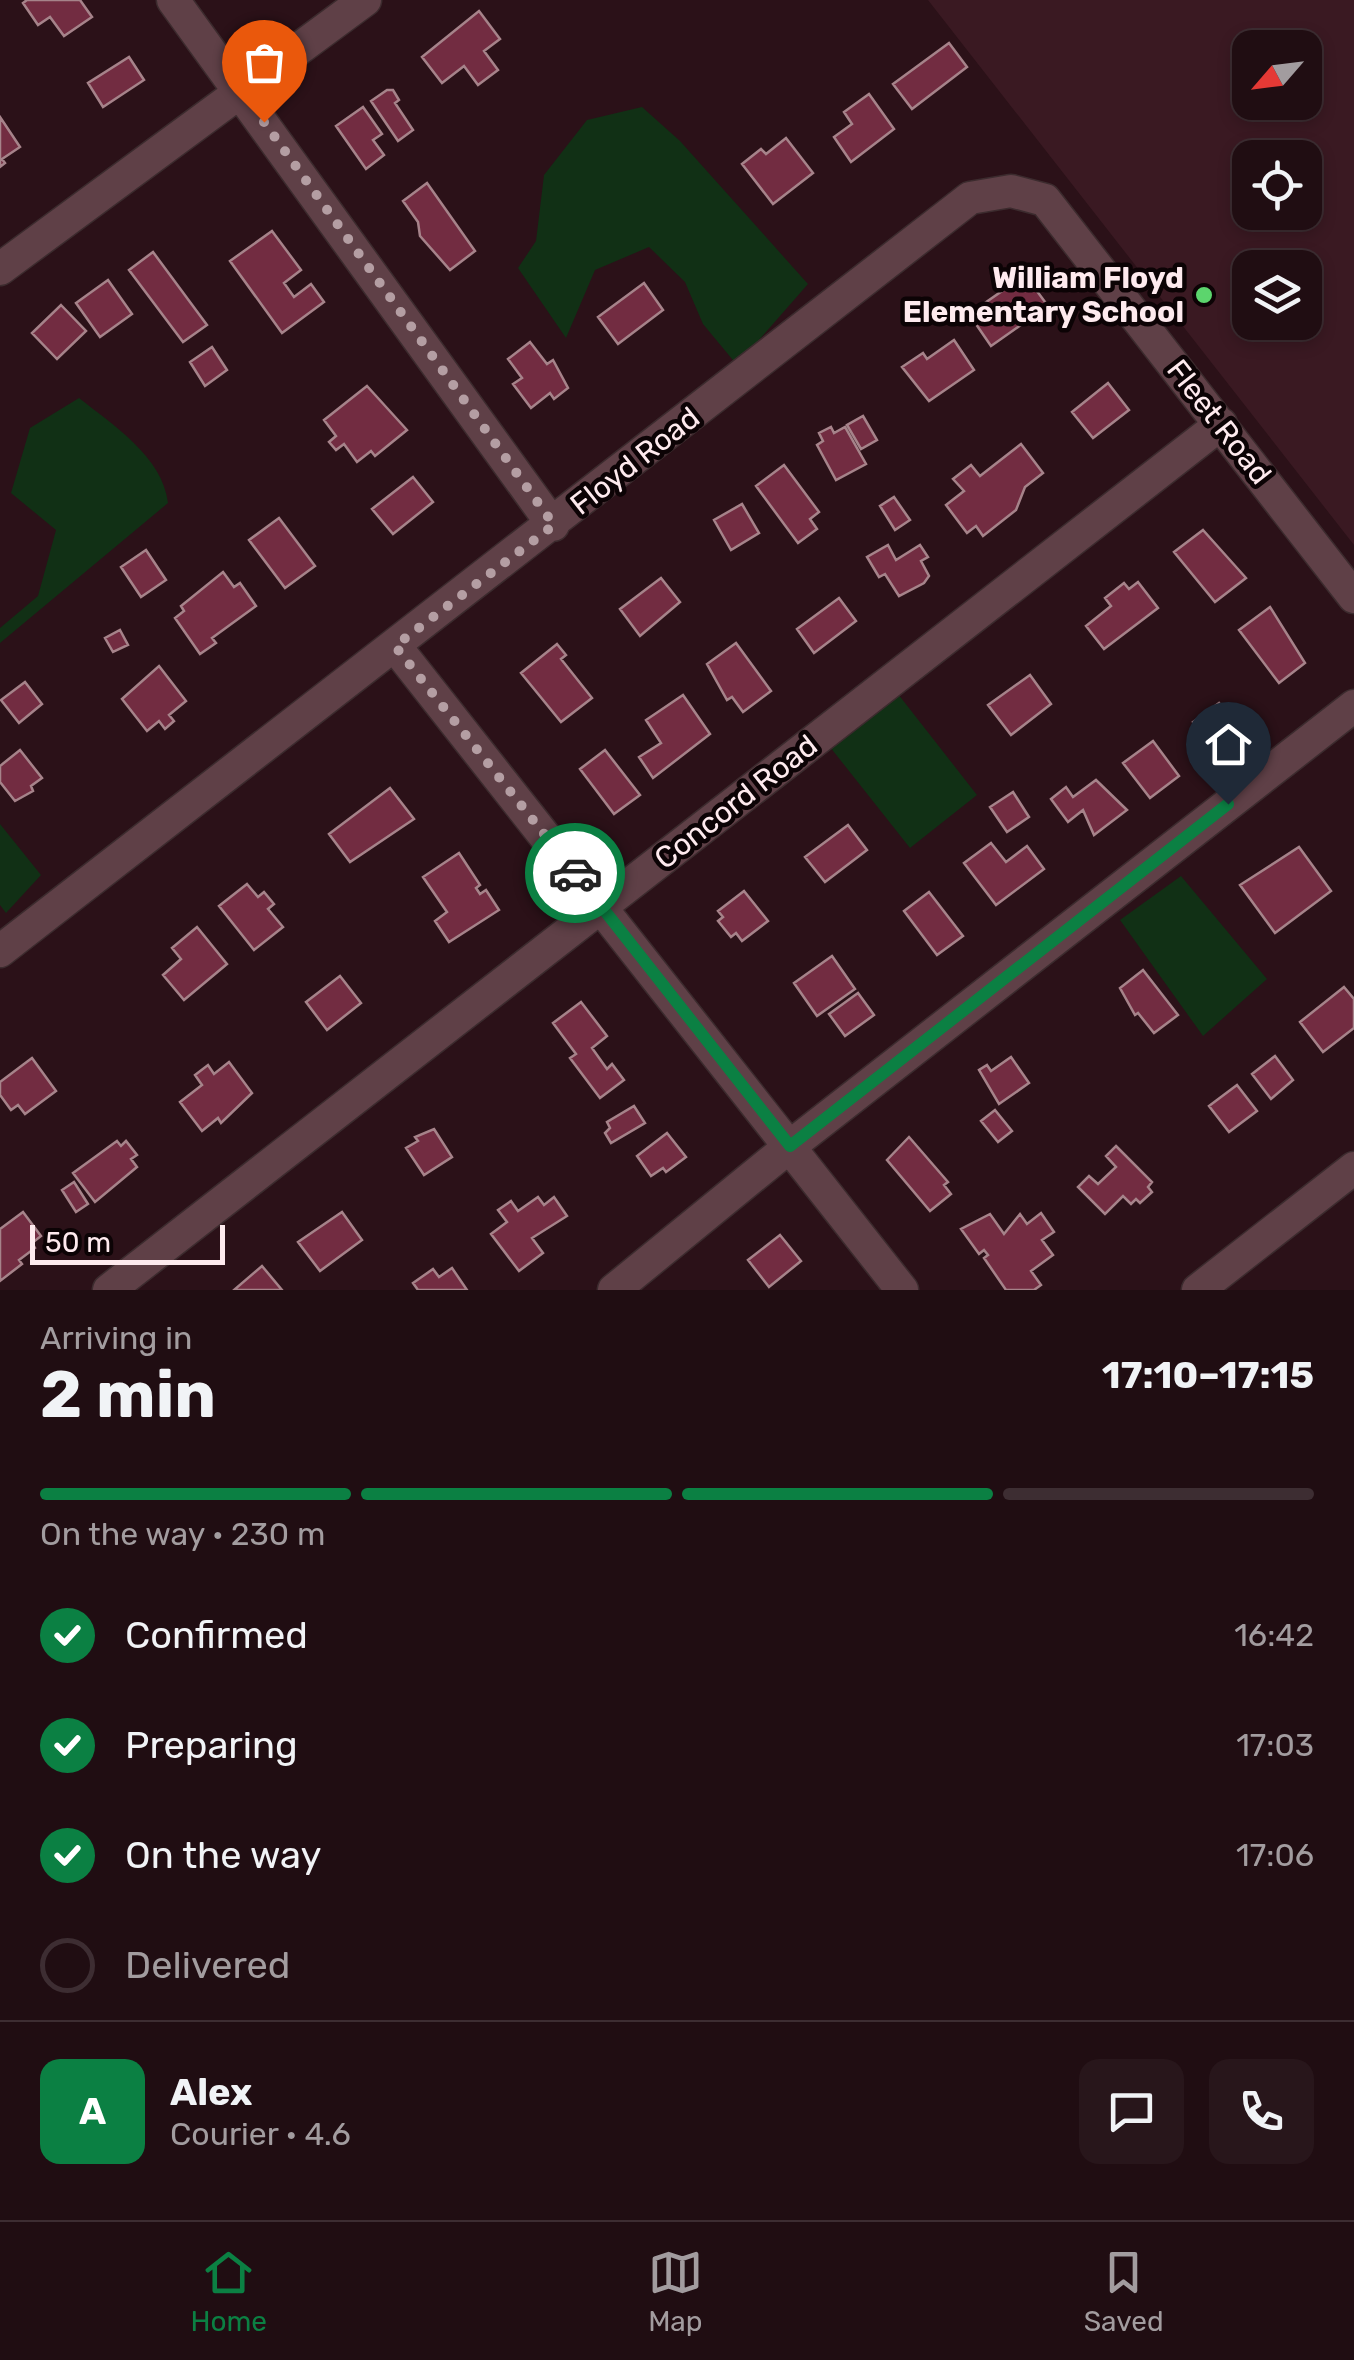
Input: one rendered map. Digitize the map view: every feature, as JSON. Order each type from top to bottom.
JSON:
[{"type":"street","points":[[173,0],[554,525]]},
{"type":"street","points":[[0,268],[365,0]]},
{"type":"street","name":"Floyd Road","points":[[0,951],[554,525],[970,198],[1011,191],[1046,200]]},
{"type":"street","name":"Fleet Road","points":[[1046,200],[1354,597]]},
{"type":"street","name":"Concord Road","points":[[109,1290],[1221,424]]},
{"type":"street","points":[[395,646],[902,1290]]},
{"type":"street","points":[[614,1290],[790,1146],[1354,706]]},
{"type":"street","points":[[1198,1290],[1354,1168]]},
{"type":"shaded area","name":"William Floyd Elementary School","points":[[928,0],[1354,0],[1354,545]]},
{"type":"green space","points":[[642,107],[680,141],[808,284],[737,365],[703,324],[685,282],[649,247],[595,270],[566,338],[518,268],[536,241],[544,175],[587,120]]},
{"type":"green space","points":[[79,398],[147,457],[164,486],[168,503],[0,643],[0,628],[38,596],[56,530],[11,493],[30,428]]},
{"type":"green space","points":[[898,694],[977,795],[910,848],[830,747]]},
{"type":"green space","points":[[0,824],[41,875],[6,913],[0,905]]},
{"type":"green space","points":[[1181,876],[1267,979],[1203,1036],[1120,920]]},
{"type":"building","points":[[80,0],[92,17],[64,36],[50,17],[38,25],[23,3]]},
{"type":"building","points":[[479,11],[500,39],[484,51],[498,70],[478,85],[464,66],[442,83],[422,57]]},
{"type":"building","points":[[949,43],[967,67],[912,109],[893,84]]},
{"type":"building","points":[[129,57],[144,80],[103,107],[88,83]]},
{"type":"building","points":[[393,90],[399,100],[395,103],[413,130],[398,141],[371,101]]},
{"type":"building","points":[[869,94],[894,129],[851,162],[834,137],[852,124],[844,112]]},
{"type":"building","points":[[363,107],[382,134],[373,140],[384,155],[366,169],[336,126]]},
{"type":"building","points":[[0,117],[20,147],[2,159],[5,163],[0,167]]},
{"type":"building","points":[[786,138],[813,173],[773,204],[742,164],[761,149],[766,154]]},
{"type":"building","points":[[427,183],[475,251],[450,270],[420,236],[418,222],[403,201]]},
{"type":"building","points":[[272,231],[301,270],[284,283],[294,297],[311,284],[324,302],[282,333],[230,261]]},
{"type":"building","points":[[153,252],[207,325],[183,342],[129,270]]},
{"type":"building","points":[[1025,275],[1048,306],[991,346],[969,314]]},
{"type":"building","points":[[108,280],[132,314],[100,337],[76,303]]},
{"type":"building","points":[[644,283],[663,310],[618,344],[598,317]]},
{"type":"building","points":[[61,305],[86,331],[57,359],[32,333]]},
{"type":"building","points":[[954,340],[974,370],[929,401],[902,367],[923,353],[927,359]]},
{"type":"building","points":[[530,342],[547,364],[553,360],[568,388],[554,399],[550,393],[531,408],[513,384],[522,378],[508,359]]},
{"type":"building","points":[[212,347],[227,370],[205,386],[190,362]]},
{"type":"building","points":[[1108,383],[1129,410],[1093,438],[1072,412]]},
{"type":"building","points":[[367,386],[407,430],[375,456],[371,451],[357,462],[344,444],[336,450],[329,442],[336,436],[324,420]]},
{"type":"building","points":[[863,416],[877,440],[861,449],[847,425]]},
{"type":"building","points":[[831,427],[834,433],[845,427],[866,464],[836,480],[817,445],[823,441],[819,433]]},
{"type":"building","points":[[1021,444],[1043,473],[1025,487],[1016,510],[983,536],[976,526],[967,533],[946,505],[964,491],[953,479],[971,465],[980,476]]},
{"type":"building","points":[[784,465],[819,512],[810,519],[817,529],[798,543],[756,486]]},
{"type":"building","points":[[413,477],[433,502],[393,534],[372,509]]},
{"type":"building","points":[[894,497],[910,520],[895,530],[880,506]]},
{"type":"building","points":[[742,504],[759,533],[731,550],[714,520]]},
{"type":"building","points":[[279,518],[315,566],[285,588],[249,540]]},
{"type":"building","points":[[1203,530],[1246,578],[1215,602],[1174,552]]},
{"type":"building","points":[[888,545],[896,560],[920,545],[928,557],[921,561],[929,576],[924,583],[899,596],[885,574],[879,577],[867,557]]},
{"type":"building","points":[[146,550],[166,580],[141,597],[121,567]]},
{"type":"building","points":[[223,572],[234,587],[240,583],[256,606],[212,638],[216,643],[200,654],[175,618],[184,611],[181,606]]},
{"type":"building","points":[[661,578],[680,602],[640,636],[620,609]]},
{"type":"building","points":[[1138,582],[1158,608],[1104,649],[1086,626],[1111,606],[1105,598],[1124,583],[1129,589]]},
{"type":"building","points":[[839,598],[856,621],[814,653],[797,629]]},
{"type":"building","points":[[1270,607],[1305,663],[1279,683],[1239,630]]},
{"type":"building","points":[[120,630],[128,645],[113,652],[105,638]]},
{"type":"building","points":[[736,643],[771,691],[743,712],[732,697],[727,700],[707,664]]},
{"type":"building","points":[[557,644],[566,655],[561,659],[592,698],[561,722],[521,673]]},
{"type":"building","points":[[159,666],[186,701],[169,715],[174,721],[165,729],[159,721],[147,731],[122,699]]},
{"type":"building","points":[[1030,675],[1051,704],[1011,735],[988,705]]},
{"type":"building","points":[[25,682],[42,704],[19,723],[1,700]]},
{"type":"building","points":[[683,695],[710,734],[653,778],[639,757],[661,743],[646,720]]},
{"type":"building","points":[[1219,703],[1239,732],[1213,750],[1193,722]]},
{"type":"building","points":[[1153,741],[1179,776],[1150,798],[1123,763]]},
{"type":"building","points":[[20,750],[42,778],[31,786],[33,791],[15,801],[0,782],[0,766]]},
{"type":"building","points":[[605,750],[640,795],[614,814],[580,769]]},
{"type":"building","points":[[1096,780],[1127,810],[1094,835],[1083,810],[1068,822],[1051,799],[1066,787],[1073,797]]},
{"type":"building","points":[[390,788],[414,819],[350,862],[329,834]]},
{"type":"building","points":[[1013,792],[1029,817],[1007,832],[990,807]]},
{"type":"building","points":[[848,825],[867,850],[825,882],[805,857]]},
{"type":"building","points":[[991,843],[1006,862],[1027,846],[1044,869],[996,905],[964,863]]},
{"type":"building","points":[[1299,847],[1331,891],[1275,933],[1240,885]]},
{"type":"building","points":[[459,853],[480,885],[476,888],[480,894],[486,890],[499,910],[449,942],[435,921],[447,912],[423,877]]},
{"type":"building","points":[[247,884],[258,897],[264,892],[274,904],[268,909],[283,927],[254,950],[219,906]]},
{"type":"building","points":[[744,891],[768,921],[742,941],[736,933],[731,937],[718,921],[723,917],[718,911]]},
{"type":"building","points":[[929,892],[963,936],[937,955],[904,911]]},
{"type":"building","points":[[197,927],[227,964],[184,1000],[163,975],[181,959],[172,948]]},
{"type":"building","points":[[832,956],[855,989],[817,1016],[794,983]]},
{"type":"building","points":[[1143,970],[1178,1015],[1154,1033],[1138,1013],[1135,1015],[1120,988]]},
{"type":"building","points":[[340,976],[361,1003],[327,1030],[306,1002]]},
{"type":"building","points":[[1344,987],[1354,999],[1354,1028],[1323,1052],[1300,1022]]},
{"type":"building","points":[[858,993],[874,1015],[845,1036],[829,1014]]},
{"type":"building","points":[[581,1002],[607,1036],[592,1048],[607,1069],[612,1064],[624,1080],[600,1098],[570,1058],[576,1054],[553,1023]]},
{"type":"building","points":[[1275,1056],[1293,1080],[1271,1099],[1252,1074]]},
{"type":"building","points":[[1011,1057],[1029,1083],[999,1104],[979,1070],[987,1065],[991,1071]]},
{"type":"building","points":[[32,1058],[56,1091],[25,1114],[18,1105],[11,1110],[0,1095],[0,1082]]},
{"type":"building","points":[[229,1062],[252,1093],[221,1123],[218,1118],[202,1131],[180,1102],[202,1085],[195,1075],[208,1065],[214,1074]]},
{"type":"building","points":[[1237,1085],[1257,1111],[1229,1132],[1209,1106]]},
{"type":"building","points":[[634,1106],[645,1123],[611,1143],[605,1133],[610,1128],[607,1122]]},
{"type":"building","points":[[995,1110],[1012,1131],[998,1142],[981,1121]]},
{"type":"building","points":[[434,1129],[452,1157],[424,1175],[406,1148],[418,1141],[415,1137]]},
{"type":"building","points":[[667,1133],[686,1157],[666,1172],[663,1168],[651,1176],[637,1156]]},
{"type":"building","points":[[909,1137],[948,1182],[944,1185],[951,1194],[930,1211],[887,1160]]},
{"type":"building","points":[[117,1141],[121,1146],[126,1141],[137,1155],[131,1159],[137,1167],[95,1202],[73,1173]]},
{"type":"building","points":[[1116,1146],[1152,1182],[1148,1187],[1152,1192],[1140,1203],[1136,1199],[1131,1204],[1123,1196],[1105,1214],[1078,1187],[1089,1176],[1098,1184],[1116,1167],[1106,1156]]},
{"type":"building","points":[[74,1182],[88,1204],[76,1212],[62,1190]]},
{"type":"building","points":[[538,1197],[544,1205],[554,1197],[567,1216],[532,1238],[543,1253],[519,1271],[491,1234],[507,1222],[498,1210],[511,1201],[518,1211]]},
{"type":"building","points":[[23,1212],[41,1236],[32,1243],[35,1248],[19,1260],[22,1264],[0,1281],[0,1229]]},
{"type":"building","points":[[342,1212],[362,1240],[320,1271],[298,1242]]},
{"type":"building","points":[[1041,1213],[1054,1232],[1042,1240],[1053,1255],[1031,1271],[1041,1285],[1034,1290],[1006,1290],[984,1258],[988,1255],[984,1250],[979,1254],[961,1229],[990,1214],[1004,1234],[1020,1214],[1027,1224]]},
{"type":"building","points":[[780,1235],[801,1261],[769,1287],[748,1260]]},
{"type":"building","points":[[262,1266],[282,1290],[234,1290]]},
{"type":"building","points":[[452,1268],[467,1290],[418,1290],[413,1283],[433,1269],[439,1277]]},
{"type":"way so far","points":[[264,122],[554,525],[395,646],[575,873]]},
{"type":"place","name":"William Floyd Elementary School","points":[[1204,295]]},
{"type":"route","points":[[575,873],[790,1146],[1228,804]]}]
